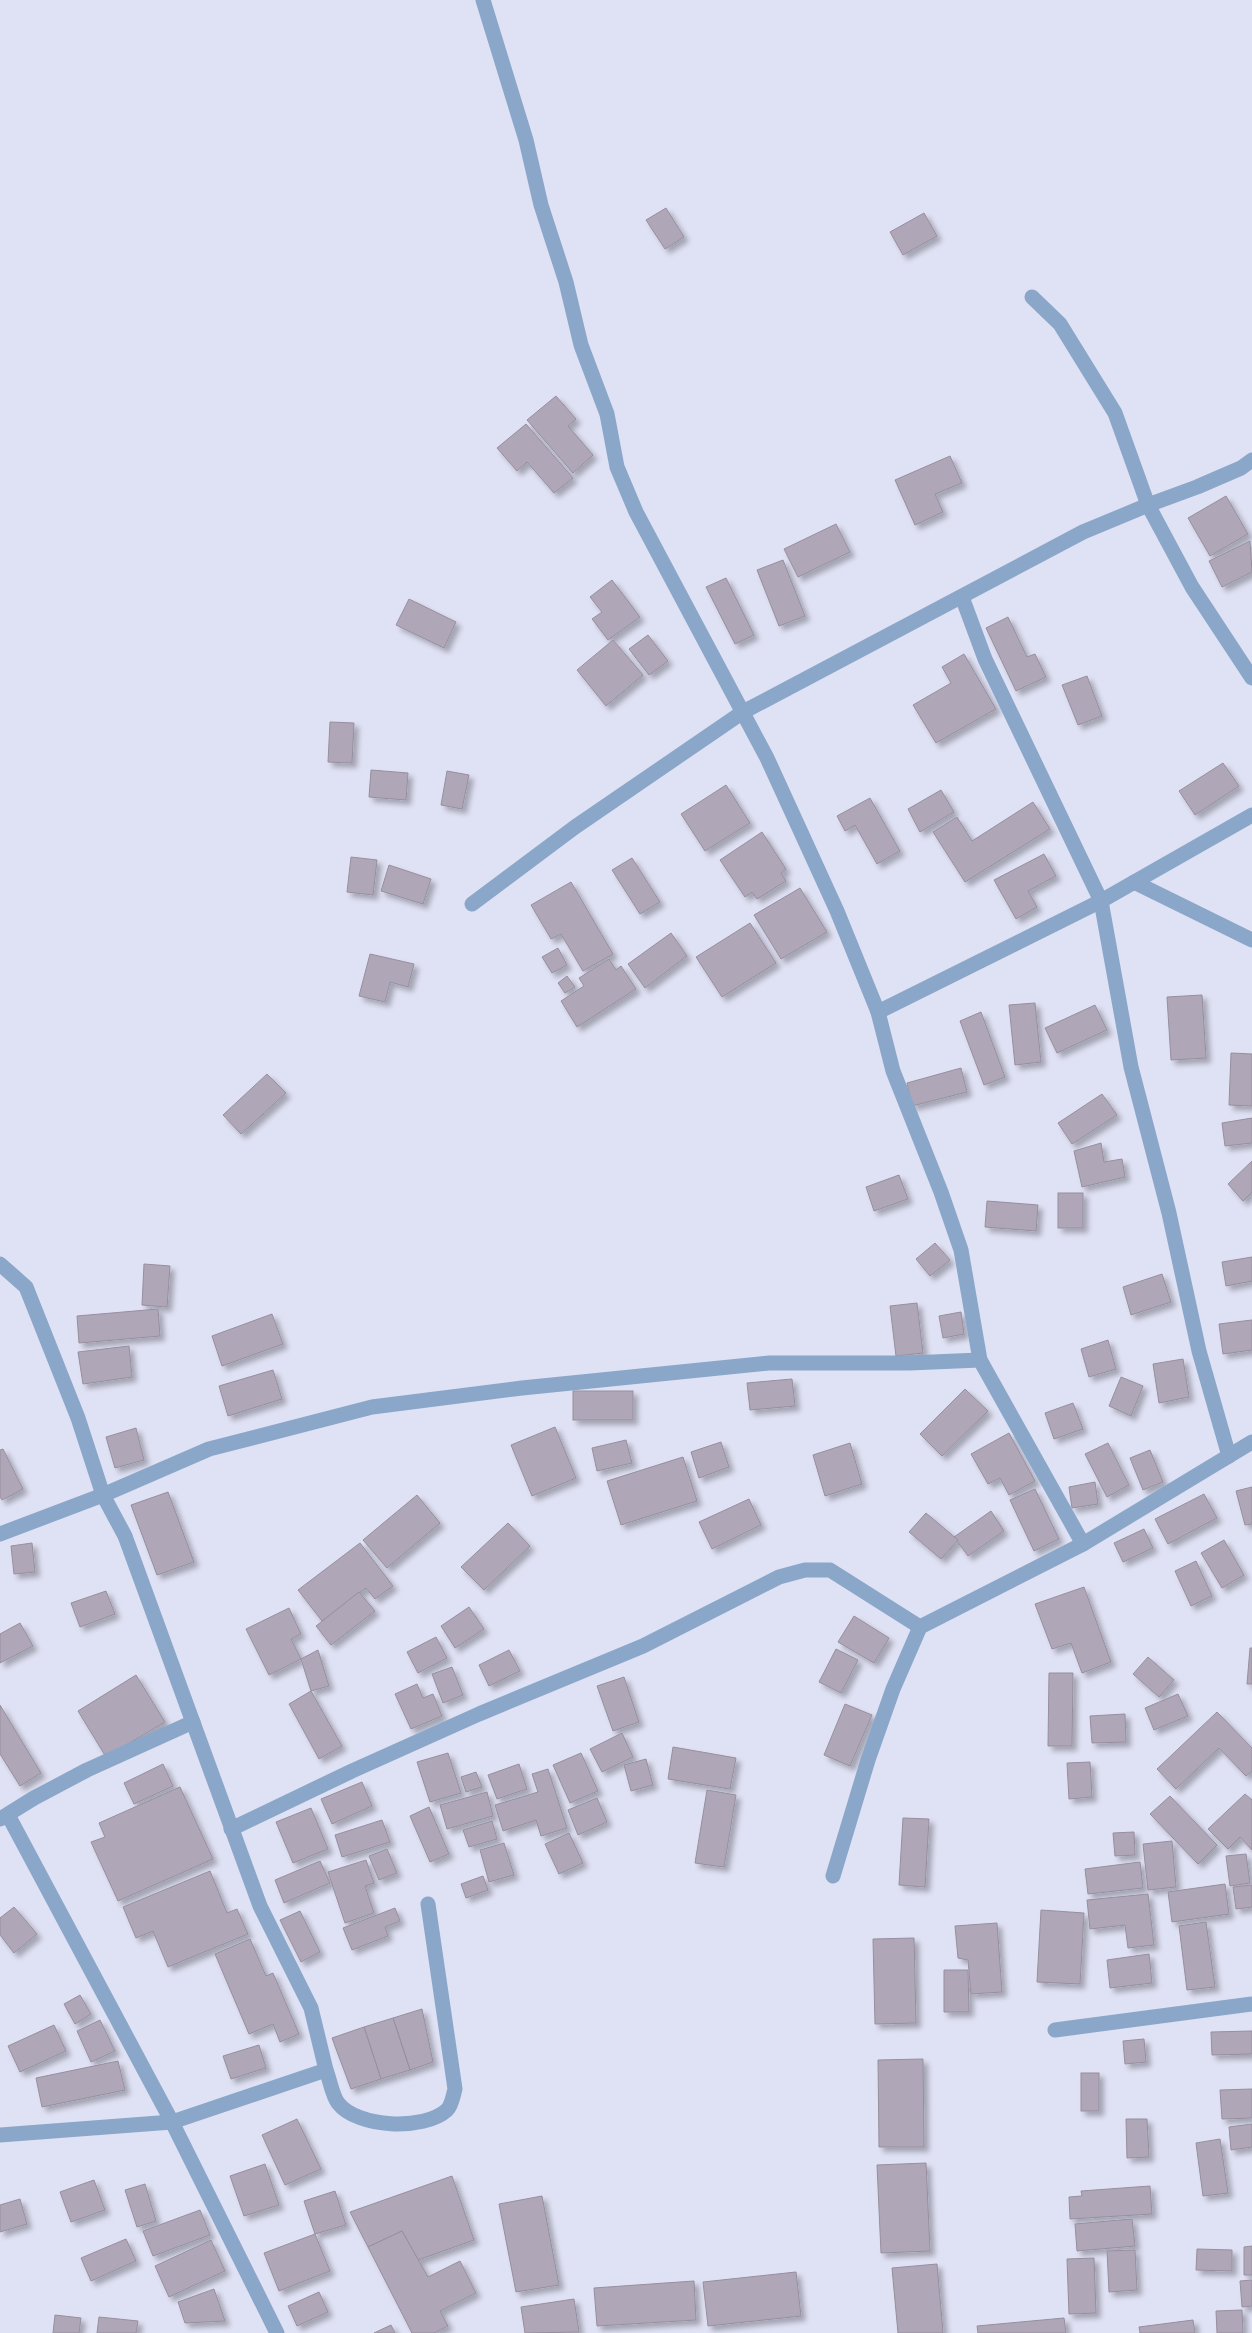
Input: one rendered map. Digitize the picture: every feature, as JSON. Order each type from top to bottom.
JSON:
[{"type":"street","points":[[483,0],[526,140],[541,205],[566,282],[581,345],[607,414],[617,468],[636,512],[767,758],[837,911],[878,1012],[893,1071],[941,1192],[961,1250],[980,1360],[1084,1544]]},
{"type":"street","points":[[1032,298],[1060,324],[1115,413],[1148,505],[1192,587],[1252,678]]},
{"type":"street","points":[[472,904],[575,827],[743,712],[1084,532],[1214,480],[1252,460]]},
{"type":"street","points":[[962,598],[985,659],[1101,901],[1131,1066],[1169,1213],[1199,1351],[1229,1456]]},
{"type":"street","points":[[878,1012],[1101,901],[1252,815]]},
{"type":"street","points":[[1134,882],[1252,940]]},
{"type":"street","points":[[0,1264],[26,1287],[78,1418],[104,1495],[125,1536],[260,1906],[311,2008],[326,2070],[338,2102],[348,2112],[362,2118],[386,2124],[420,2122],[446,2112],[455,2089],[428,1904]]},
{"type":"street","points":[[0,1534],[104,1495],[210,1449],[372,1407],[522,1388],[769,1363],[909,1363],[980,1360]]},
{"type":"street","points":[[833,1876],[886,1707],[920,1627],[1084,1544],[1252,1442]]},
{"type":"street","points":[[231,1829],[352,1771],[479,1714],[643,1646],[779,1577],[805,1570],[830,1570],[920,1627]]},
{"type":"street","points":[[193,1722],[87,1770],[34,1798],[4,1817],[172,2122],[276,2333]]},
{"type":"street","points":[[1055,2030],[1252,2004]]},
{"type":"street","points":[[0,2135],[172,2122],[326,2070]]},
{"type":"building","points":[[666,208],[684,237],[665,249],[646,220]]},
{"type":"building","points":[[924,213],[937,236],[903,255],[890,232]]},
{"type":"building","points":[[556,396],[576,419],[568,426],[593,455],[573,473],[527,420]]},
{"type":"building","points":[[526,424],[573,478],[554,493],[527,462],[517,471],[497,448]]},
{"type":"building","points":[[950,456],[962,483],[935,494],[943,512],[915,525],[895,480]]},
{"type":"building","points":[[1226,496],[1248,534],[1210,556],[1188,518]]},
{"type":"building","points":[[836,524],[850,552],[798,577],[784,549]]},
{"type":"building","points":[[1250,541],[1252,572],[1222,587],[1209,561]]},
{"type":"building","points":[[783,560],[805,616],[779,626],[757,570]]},
{"type":"building","points":[[726,578],[754,635],[735,644],[706,587]]},
{"type":"building","points":[[612,580],[640,617],[608,640],[592,619],[602,612],[590,597]]},
{"type":"building","points":[[409,599],[456,622],[444,648],[396,625]]},
{"type":"building","points":[[1008,617],[1027,657],[1035,654],[1046,677],[1016,691],[986,628]]},
{"type":"building","points":[[648,635],[668,661],[649,675],[629,649]]},
{"type":"building","points":[[613,640],[643,675],[606,706],[577,670]]},
{"type":"building","points":[[964,654],[996,709],[936,743],[913,705],[951,683],[942,667]]},
{"type":"building","points":[[1087,676],[1102,716],[1078,725],[1062,685]]},
{"type":"building","points":[[330,722],[354,723],[352,763],[328,762]]},
{"type":"building","points":[[1223,763],[1239,786],[1195,815],[1179,791]]},
{"type":"building","points":[[371,770],[408,773],[406,800],[369,797]]},
{"type":"building","points":[[447,771],[469,775],[462,809],[441,805]]},
{"type":"building","points":[[726,785],[750,823],[705,851],[681,814]]},
{"type":"building","points":[[941,790],[954,812],[920,832],[908,809]]},
{"type":"building","points":[[870,798],[900,851],[877,864],[855,825],[845,831],[837,816]]},
{"type":"building","points":[[1033,802],[1050,829],[965,882],[933,832],[957,817],[972,841]]},
{"type":"building","points":[[762,832],[786,869],[781,873],[786,881],[757,899],[752,892],[745,897],[720,860]]},
{"type":"building","points":[[1044,854],[1056,876],[1028,891],[1037,907],[1016,919],[994,880]]},
{"type":"building","points":[[351,857],[377,860],[373,895],[347,892]]},
{"type":"building","points":[[632,858],[660,902],[640,914],[612,870]]},
{"type":"building","points":[[389,865],[431,879],[423,904],[381,891]]},
{"type":"building","points":[[571,882],[613,954],[583,971],[561,934],[551,939],[531,905]]},
{"type":"building","points":[[800,888],[827,932],[781,959],[754,915]]},
{"type":"building","points":[[750,923],[776,963],[722,997],[696,957]]},
{"type":"building","points":[[671,933],[687,956],[645,988],[628,964]]},
{"type":"building","points":[[558,948],[567,965],[552,973],[542,957]]},
{"type":"building","points":[[370,954],[414,964],[408,987],[390,982],[385,1002],[359,996]]},
{"type":"building","points":[[609,959],[616,970],[621,966],[636,989],[577,1027],[561,1001],[584,986],[579,978]]},
{"type":"building","points":[[567,976],[575,987],[565,993],[558,983]]},
{"type":"building","points":[[1202,995],[1206,1058],[1171,1060],[1167,997]]},
{"type":"building","points":[[1035,1003],[1041,1062],[1015,1065],[1009,1005]]},
{"type":"building","points":[[1095,1005],[1107,1030],[1057,1053],[1045,1028]]},
{"type":"building","points":[[981,1012],[1005,1077],[984,1085],[960,1021]]},
{"type":"building","points":[[1231,1053],[1252,1054],[1252,1106],[1229,1105]]},
{"type":"building","points":[[961,1068],[967,1092],[912,1106],[907,1083]]},
{"type":"building","points":[[267,1074],[286,1093],[241,1134],[223,1115]]},
{"type":"building","points":[[1102,1094],[1117,1115],[1072,1144],[1058,1123]]},
{"type":"building","points":[[1252,1118],[1252,1143],[1225,1146],[1222,1123]]},
{"type":"building","points":[[1101,1143],[1104,1162],[1122,1159],[1125,1177],[1082,1187],[1074,1151]]},
{"type":"building","points":[[1252,1161],[1252,1192],[1243,1201],[1228,1184]]},
{"type":"building","points":[[899,1175],[908,1199],[874,1211],[866,1187]]},
{"type":"building","points":[[1058,1193],[1083,1193],[1083,1228],[1058,1228]]},
{"type":"building","points":[[987,1201],[1038,1205],[1036,1231],[985,1227]]},
{"type":"building","points":[[935,1243],[950,1260],[930,1276],[916,1259]]},
{"type":"building","points":[[1252,1257],[1252,1281],[1226,1286],[1222,1262]]},
{"type":"building","points":[[144,1264],[170,1266],[167,1307],[142,1305]]},
{"type":"building","points":[[1162,1274],[1171,1302],[1131,1315],[1123,1287]]},
{"type":"building","points":[[917,1303],[923,1353],[896,1356],[890,1306]]},
{"type":"building","points":[[158,1309],[160,1336],[79,1343],[77,1316]]},
{"type":"building","points":[[961,1312],[964,1334],[943,1338],[939,1316]]},
{"type":"building","points":[[272,1314],[283,1344],[222,1366],[212,1336]]},
{"type":"building","points":[[1252,1320],[1252,1350],[1223,1354],[1219,1324]]},
{"type":"building","points":[[1108,1340],[1116,1369],[1089,1377],[1081,1349]]},
{"type":"building","points":[[129,1346],[132,1377],[83,1384],[78,1352]]},
{"type":"building","points":[[1183,1359],[1189,1397],[1159,1403],[1153,1364]]},
{"type":"building","points":[[273,1370],[282,1399],[228,1416],[219,1386]]},
{"type":"building","points":[[1121,1377],[1143,1386],[1131,1416],[1109,1406]]},
{"type":"building","points":[[792,1379],[795,1406],[750,1410],[747,1383]]},
{"type":"building","points":[[965,1389],[988,1411],[942,1456],[920,1434]]},
{"type":"building","points":[[573,1391],[633,1391],[633,1420],[573,1420]]},
{"type":"building","points":[[1073,1403],[1083,1429],[1054,1439],[1045,1413]]},
{"type":"building","points":[[555,1427],[576,1478],[532,1496],[511,1445]]},
{"type":"building","points":[[136,1428],[144,1460],[115,1468],[106,1437]]},
{"type":"building","points":[[1009,1433],[1035,1481],[1009,1495],[1000,1478],[988,1484],[971,1454]]},
{"type":"building","points":[[626,1440],[632,1463],[597,1471],[592,1448]]},
{"type":"building","points":[[721,1442],[729,1467],[699,1478],[691,1452]]},
{"type":"building","points":[[850,1443],[862,1484],[825,1496],[813,1455]]},
{"type":"building","points":[[1108,1443],[1129,1485],[1107,1497],[1085,1454]]},
{"type":"building","points":[[3,1449],[23,1489],[2,1500],[0,1497],[0,1450]]},
{"type":"building","points":[[1150,1450],[1163,1482],[1143,1490],[1130,1458]]},
{"type":"building","points":[[683,1457],[697,1501],[621,1525],[607,1481]]},
{"type":"building","points":[[1095,1482],[1098,1504],[1072,1508],[1069,1487]]},
{"type":"building","points":[[1252,1487],[1252,1524],[1245,1525],[1236,1491]]},
{"type":"building","points":[[1035,1489],[1059,1539],[1034,1551],[1010,1500]]},
{"type":"building","points":[[168,1492],[194,1562],[157,1575],[131,1505]]},
{"type":"building","points":[[1204,1494],[1217,1518],[1168,1544],[1155,1519]]},
{"type":"building","points":[[417,1495],[440,1523],[387,1568],[363,1540]]},
{"type":"building","points":[[749,1499],[761,1525],[712,1549],[699,1522]]},
{"type":"building","points":[[991,1511],[1004,1531],[968,1556],[954,1537]]},
{"type":"building","points":[[926,1513],[958,1540],[941,1559],[909,1532]]},
{"type":"building","points":[[508,1523],[530,1546],[484,1590],[461,1567]]},
{"type":"building","points":[[1144,1529],[1153,1548],[1123,1562],[1114,1543]]},
{"type":"building","points":[[1224,1540],[1244,1575],[1222,1588],[1201,1553]]},
{"type":"building","points":[[32,1543],[35,1572],[14,1574],[11,1546]]},
{"type":"building","points":[[360,1543],[393,1586],[375,1599],[366,1588],[322,1621],[298,1590]]},
{"type":"building","points":[[1196,1561],[1212,1596],[1191,1606],[1175,1571]]},
{"type":"building","points":[[1084,1587],[1111,1662],[1082,1673],[1071,1643],[1052,1649],[1035,1604]]},
{"type":"building","points":[[106,1591],[115,1614],[80,1627],[71,1603]]},
{"type":"building","points":[[359,1592],[375,1611],[331,1645],[316,1626]]},
{"type":"building","points":[[469,1607],[484,1629],[455,1648],[441,1626]]},
{"type":"building","points":[[289,1608],[301,1634],[291,1639],[301,1659],[269,1675],[246,1629]]},
{"type":"building","points":[[854,1616],[889,1638],[874,1663],[838,1642]]},
{"type":"building","points":[[20,1623],[33,1646],[0,1663],[0,1634]]},
{"type":"building","points":[[436,1637],[447,1658],[418,1673],[407,1652]]},
{"type":"building","points":[[1250,1648],[1252,1648],[1252,1684],[1247,1684]]},
{"type":"building","points":[[836,1649],[858,1660],[841,1693],[819,1682]]},
{"type":"building","points":[[318,1650],[329,1686],[311,1691],[301,1659]]},
{"type":"building","points":[[509,1650],[520,1671],[489,1686],[479,1665]]},
{"type":"building","points":[[1148,1657],[1174,1680],[1159,1697],[1133,1674]]},
{"type":"building","points":[[452,1667],[463,1695],[443,1703],[432,1674]]},
{"type":"building","points":[[1049,1673],[1073,1673],[1072,1746],[1048,1746]]},
{"type":"building","points":[[136,1675],[165,1722],[106,1757],[78,1711]]},
{"type":"building","points":[[624,1677],[639,1722],[613,1731],[597,1686]]},
{"type":"building","points":[[417,1684],[423,1698],[433,1694],[442,1716],[411,1729],[395,1694]]},
{"type":"building","points":[[311,1691],[342,1746],[319,1759],[289,1704]]},
{"type":"building","points":[[1178,1694],[1188,1716],[1154,1730],[1145,1708]]},
{"type":"building","points":[[845,1704],[872,1715],[850,1766],[824,1755]]},
{"type":"building","points":[[0,1705],[41,1773],[20,1786],[0,1754]]},
{"type":"building","points":[[1217,1712],[1252,1748],[1252,1771],[1246,1776],[1219,1748],[1176,1789],[1157,1769]]},
{"type":"building","points":[[1125,1714],[1126,1742],[1092,1743],[1090,1716]]},
{"type":"building","points":[[622,1733],[633,1757],[602,1772],[590,1749]]},
{"type":"building","points":[[673,1747],[736,1758],[730,1789],[668,1779]]},
{"type":"building","points":[[448,1753],[461,1793],[430,1802],[417,1762]]},
{"type":"building","points":[[581,1753],[598,1791],[570,1803],[553,1765]]},
{"type":"building","points":[[646,1759],[653,1785],[631,1791],[624,1765]]},
{"type":"building","points":[[1090,1762],[1092,1797],[1069,1799],[1067,1763]]},
{"type":"building","points":[[163,1764],[173,1786],[134,1804],[124,1783]]},
{"type":"building","points":[[519,1764],[527,1789],[497,1799],[488,1775]]},
{"type":"building","points":[[548,1769],[567,1828],[541,1836],[536,1820],[503,1831],[495,1805],[538,1792],[532,1774]]},
{"type":"building","points":[[476,1772],[482,1787],[466,1792],[461,1777]]},
{"type":"building","points":[[362,1782],[372,1806],[332,1824],[321,1799]]},
{"type":"building","points":[[180,1787],[213,1859],[118,1901],[91,1842],[105,1837],[99,1823]]},
{"type":"building","points":[[707,1790],[736,1795],[724,1867],[695,1863]]},
{"type":"building","points":[[487,1792],[493,1816],[447,1829],[440,1805]]},
{"type":"building","points":[[1245,1794],[1252,1800],[1252,1850],[1240,1837],[1228,1849],[1208,1829]]},
{"type":"building","points":[[1170,1796],[1217,1845],[1198,1864],[1150,1814]]},
{"type":"building","points":[[597,1798],[607,1822],[578,1835],[568,1810]]},
{"type":"building","points":[[429,1807],[449,1854],[430,1862],[410,1816]]},
{"type":"building","points":[[311,1808],[328,1849],[293,1863],[276,1822]]},
{"type":"building","points":[[903,1818],[929,1819],[925,1887],[899,1885]]},
{"type":"building","points":[[382,1820],[390,1842],[342,1857],[335,1835]]},
{"type":"building","points":[[492,1821],[497,1839],[469,1847],[463,1830]]},
{"type":"building","points":[[1134,1832],[1135,1855],[1115,1856],[1113,1833]]},
{"type":"building","points":[[569,1833],[583,1863],[559,1874],[545,1844]]},
{"type":"building","points":[[1172,1841],[1176,1887],[1148,1890],[1143,1844]]},
{"type":"building","points":[[504,1843],[514,1875],[489,1882],[480,1850]]},
{"type":"building","points":[[387,1849],[397,1873],[379,1880],[369,1856]]},
{"type":"building","points":[[1246,1854],[1250,1883],[1230,1886],[1226,1856]]},
{"type":"building","points":[[366,1860],[374,1883],[365,1886],[374,1913],[345,1923],[328,1872]]},
{"type":"building","points":[[320,1861],[330,1883],[284,1903],[275,1880]]},
{"type":"building","points":[[1140,1862],[1143,1888],[1088,1894],[1085,1869]]},
{"type":"building","points":[[210,1871],[227,1913],[237,1909],[248,1934],[168,1967],[153,1931],[136,1938],[123,1907]]},
{"type":"building","points":[[483,1876],[488,1890],[466,1898],[461,1884]]},
{"type":"building","points":[[1225,1884],[1229,1914],[1172,1922],[1168,1892]]},
{"type":"building","points":[[1252,1885],[1252,1907],[1236,1909],[1233,1887]]},
{"type":"building","points":[[1148,1894],[1154,1945],[1128,1948],[1125,1925],[1090,1929],[1087,1900]]},
{"type":"building","points":[[14,1907],[37,1934],[14,1953],[0,1935],[0,1918]]},
{"type":"building","points":[[395,1908],[400,1921],[385,1927],[388,1936],[352,1950],[343,1928]]},
{"type":"building","points":[[1041,1910],[1084,1913],[1080,1984],[1037,1982]]},
{"type":"building","points":[[300,1911],[320,1952],[301,1962],[280,1920]]},
{"type":"building","points":[[1206,1922],[1215,1987],[1187,1990],[1179,1926]]},
{"type":"building","points":[[997,1923],[1002,1992],[971,1994],[968,1960],[958,1958],[955,1926]]},
{"type":"building","points":[[914,1938],[916,2023],[875,2024],[873,1939]]},
{"type":"building","points":[[250,1939],[266,1976],[273,1973],[299,2034],[280,2042],[273,2024],[249,2034],[215,1954]]},
{"type":"building","points":[[1149,1954],[1152,1983],[1110,1988],[1107,1960]]},
{"type":"building","points":[[944,1970],[968,1970],[969,2012],[944,2012]]},
{"type":"building","points":[[80,1995],[91,2014],[75,2024],[64,2004]]},
{"type":"building","points":[[422,2009],[433,2062],[410,2070],[393,2018]]},
{"type":"building","points":[[393,2018],[410,2070],[381,2079],[364,2027]]},
{"type":"building","points":[[100,2020],[115,2051],[91,2062],[77,2031]]},
{"type":"building","points":[[54,2025],[66,2051],[20,2072],[8,2046]]},
{"type":"building","points":[[364,2027],[381,2079],[351,2089],[332,2038]]},
{"type":"building","points":[[1252,2031],[1252,2054],[1212,2055],[1211,2032]]},
{"type":"building","points":[[1144,2039],[1146,2062],[1125,2064],[1123,2041]]},
{"type":"building","points":[[259,2045],[266,2068],[231,2079],[223,2056]]},
{"type":"building","points":[[923,2059],[924,2147],[879,2147],[878,2060]]},
{"type":"building","points":[[118,2061],[125,2090],[42,2107],[36,2078]]},
{"type":"building","points":[[1081,2073],[1099,2073],[1099,2111],[1081,2111]]},
{"type":"building","points":[[1252,2089],[1252,2118],[1222,2119],[1220,2090]]},
{"type":"building","points":[[297,2119],[321,2169],[285,2185],[262,2135]]},
{"type":"building","points":[[1126,2119],[1147,2119],[1149,2157],[1127,2158]]},
{"type":"building","points":[[1252,2124],[1252,2147],[1231,2150],[1229,2127]]},
{"type":"building","points":[[1220,2139],[1228,2193],[1203,2196],[1196,2143]]},
{"type":"building","points":[[926,2163],[930,2251],[881,2253],[877,2165]]},
{"type":"building","points":[[265,2164],[279,2205],[244,2216],[230,2176]]},
{"type":"building","points":[[452,2176],[474,2240],[418,2260],[402,2231],[368,2247],[350,2212]]},
{"type":"building","points":[[94,2180],[105,2210],[71,2222],[60,2192]]},
{"type":"building","points":[[145,2184],[156,2221],[137,2227],[125,2190]]},
{"type":"building","points":[[1150,2186],[1152,2214],[1070,2219],[1069,2197],[1082,2196],[1081,2191]]},
{"type":"building","points":[[335,2191],[346,2225],[315,2234],[304,2201]]},
{"type":"building","points":[[542,2196],[559,2285],[516,2292],[499,2204]]},
{"type":"building","points":[[20,2199],[27,2224],[0,2232],[0,2205]]},
{"type":"building","points":[[200,2210],[210,2235],[153,2256],[143,2231]]},
{"type":"building","points":[[1132,2219],[1135,2246],[1077,2251],[1075,2224]]},
{"type":"building","points":[[402,2231],[428,2277],[460,2261],[476,2293],[440,2311],[448,2326],[434,2333],[412,2333],[368,2247]]},
{"type":"building","points":[[315,2234],[330,2271],[279,2291],[264,2253]]},
{"type":"building","points":[[126,2239],[136,2261],[91,2281],[81,2258]]},
{"type":"building","points":[[211,2240],[225,2271],[169,2297],[155,2266]]},
{"type":"building","points":[[1252,2246],[1252,2275],[1244,2275],[1244,2247]]},
{"type":"building","points":[[1197,2249],[1232,2250],[1232,2271],[1196,2270]]},
{"type":"building","points":[[1135,2250],[1137,2290],[1109,2292],[1107,2251]]},
{"type":"building","points":[[1094,2258],[1096,2313],[1069,2314],[1067,2259]]},
{"type":"building","points":[[937,2264],[943,2333],[898,2333],[892,2268]]},
{"type":"building","points":[[796,2272],[801,2316],[708,2326],[703,2282]]},
{"type":"building","points":[[1252,2280],[1252,2306],[1242,2307],[1240,2281]]},
{"type":"building","points":[[694,2281],[696,2320],[597,2326],[594,2288]]},
{"type":"building","points":[[214,2289],[225,2321],[185,2323],[178,2302]]},
{"type":"building","points":[[319,2292],[328,2312],[297,2326],[288,2306]]},
{"type":"building","points":[[574,2299],[579,2332],[525,2333],[521,2307]]},
{"type":"building","points":[[1242,2310],[1243,2333],[1217,2333],[1216,2311]]},
{"type":"building","points":[[55,2315],[81,2318],[79,2333],[53,2333]]},
{"type":"building","points":[[99,2317],[138,2321],[136,2333],[97,2333]]},
{"type":"building","points":[[1064,2318],[1066,2333],[978,2333],[977,2326]]},
{"type":"building","points":[[1193,2320],[1195,2333],[1140,2333],[1139,2327]]},
{"type":"building","points":[[391,2325],[395,2333],[374,2333]]}]
